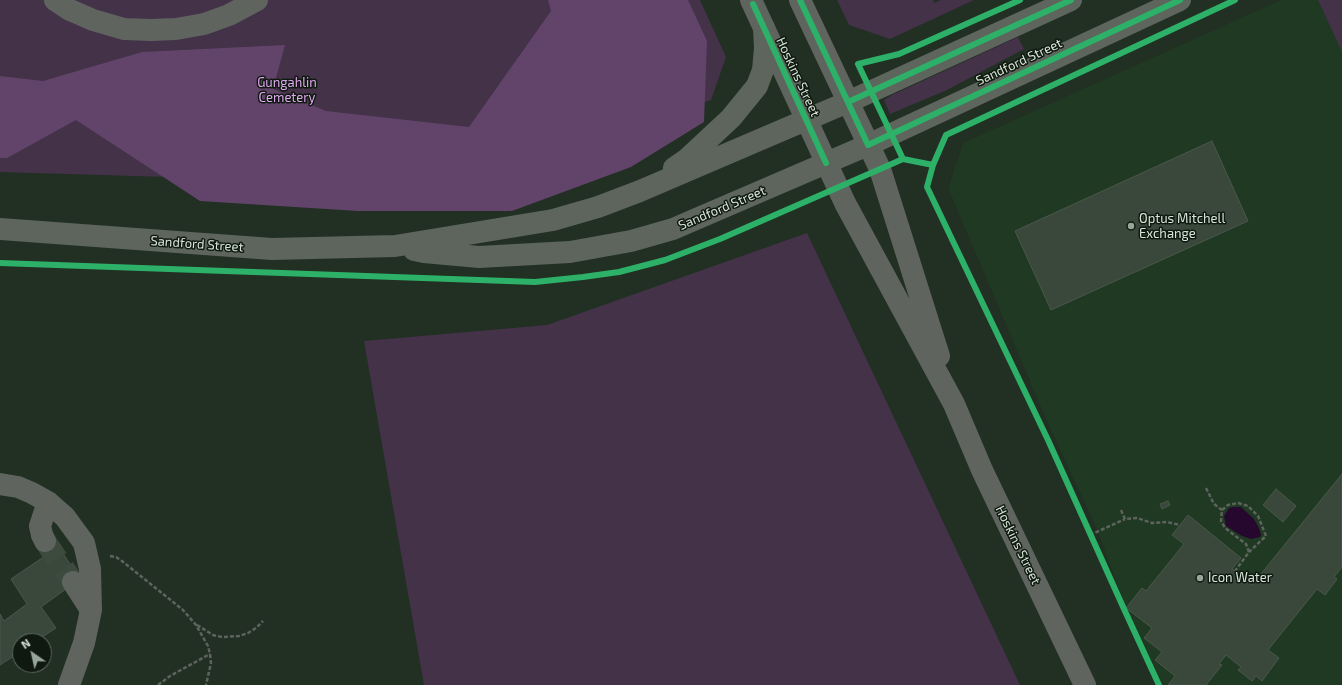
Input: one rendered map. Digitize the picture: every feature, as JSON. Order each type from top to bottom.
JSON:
[{"type":"main road","name":"Sandford Street","points":[[0,229],[272,249],[395,246],[554,220],[598,207],[640,191],[848,102],[1071,0]]},
{"type":"main road","name":"Sandford Street","points":[[395,246],[424,252],[479,257],[570,252],[623,242],[673,230],[868,145],[1180,0]]},
{"type":"main road","points":[[640,191],[687,159],[731,118],[757,86],[763,70],[765,48],[764,28]]},
{"type":"street","points":[[55,0],[70,10],[93,20],[124,29],[151,30],[176,29],[204,24],[229,15],[257,0]]},
{"type":"street","name":"Hoskins Street","points":[[751,0],[845,203],[954,404],[982,470],[1085,685]]},
{"type":"street","name":"Hoskins Street","points":[[800,0],[880,169],[954,404]]},
{"type":"street","points":[[0,484],[18,487],[48,502],[65,518],[84,543],[91,585],[91,610],[84,643],[69,685]]},
{"type":"street","points":[[45,541],[40,526],[48,502]]},
{"type":"street","points":[[73,582],[91,610]]},
{"type":"path","points":[[1206,488],[1214,504],[1222,510]]},
{"type":"path","points":[[1235,571],[1250,552],[1266,536],[1258,516],[1248,506],[1238,503],[1228,505],[1222,510],[1221,520],[1225,528],[1246,544],[1250,552]]},
{"type":"path","points":[[1121,510],[1125,519]]},
{"type":"path","points":[[1090,535],[1125,519],[1137,518],[1152,523],[1167,522],[1180,525]]},
{"type":"path","points":[[1087,528],[1093,542]]},
{"type":"path","points":[[87,559],[111,556],[122,561],[183,610],[196,624],[213,635],[222,637],[239,636],[248,633],[263,621]]},
{"type":"path","points":[[196,624],[208,646],[210,654],[211,663],[206,685]]},
{"type":"path","points":[[158,685],[170,676],[210,654]]},
{"type":"shaded area","points":[[548,0],[688,0],[707,41],[704,122],[631,167],[512,211],[358,211],[200,201],[76,120],[7,158],[0,158],[0,76],[43,81],[142,52],[285,45],[273,89],[326,111],[469,127],[551,11]]},
{"type":"shaded area","points":[[1281,0],[1342,0],[1342,685],[1163,685],[1124,602],[1096,527],[1045,417],[948,188],[963,143]]},
{"type":"shaded area","points":[[1241,507],[1254,519],[1259,528],[1261,535],[1260,537],[1251,539],[1242,536],[1226,526],[1224,516],[1229,508]]},
{"type":"green space","name":"Gungahlin Cemetery","points":[[0,0],[700,0],[726,57],[711,100],[496,171],[300,181],[0,172]]},
{"type":"green space","points":[[837,0],[933,0],[934,3],[941,0],[974,0],[890,39],[849,25]]},
{"type":"green space","points":[[1318,0],[1342,0],[1342,52]]},
{"type":"green space","points":[[1018,37],[1024,49],[947,90],[890,114],[884,100],[892,95]]},
{"type":"green space","points":[[807,233],[1020,685],[424,685],[364,341],[547,325]]},
{"type":"building","name":"Optus Mitchell Exchange","points":[[1212,141],[1248,221],[1051,310],[1015,231]]},
{"type":"building","name":"Icon Water","points":[[1342,474],[1342,567],[1334,577],[1337,579],[1325,595],[1317,589],[1268,650],[1279,658],[1262,681],[1256,676],[1252,681],[1238,670],[1241,667],[1226,655],[1219,664],[1222,665],[1206,685],[1168,685],[1175,676],[1155,660],[1162,652],[1144,638],[1152,628],[1126,608],[1142,588],[1146,591],[1184,544],[1172,535],[1188,515],[1241,558],[1232,569],[1252,585]]},
{"type":"building","points":[[1276,489],[1296,506],[1283,522],[1263,505]]},
{"type":"building","points":[[1168,501],[1170,505],[1162,509],[1160,504]]},
{"type":"building","points":[[52,537],[72,567],[69,569],[74,575],[66,589],[41,607],[56,628],[48,633],[12,633],[12,657],[0,665],[0,614],[4,621],[27,604],[11,579],[45,556],[38,546]]},
{"type":"tunnel","points":[[45,541],[73,582]]},
{"type":"cycle path","points":[[800,0],[868,145],[1180,0]]},
{"type":"cycle path","points":[[903,159],[858,64],[899,54],[1020,0]]},
{"type":"cycle path","points":[[848,102],[1071,0]]},
{"type":"cycle path","points":[[1159,685],[1048,440],[927,187],[933,165],[946,135],[1235,0]]},
{"type":"cycle path","points":[[753,4],[826,163]]},
{"type":"cycle path","points":[[0,263],[535,282],[583,277],[619,272],[665,260],[720,239],[903,159],[933,165]]},
{"type":"place","name":"Optus Mitchell Exchange","points":[[1131,226]]},
{"type":"place","name":"Icon Water","points":[[1200,578]]}]
